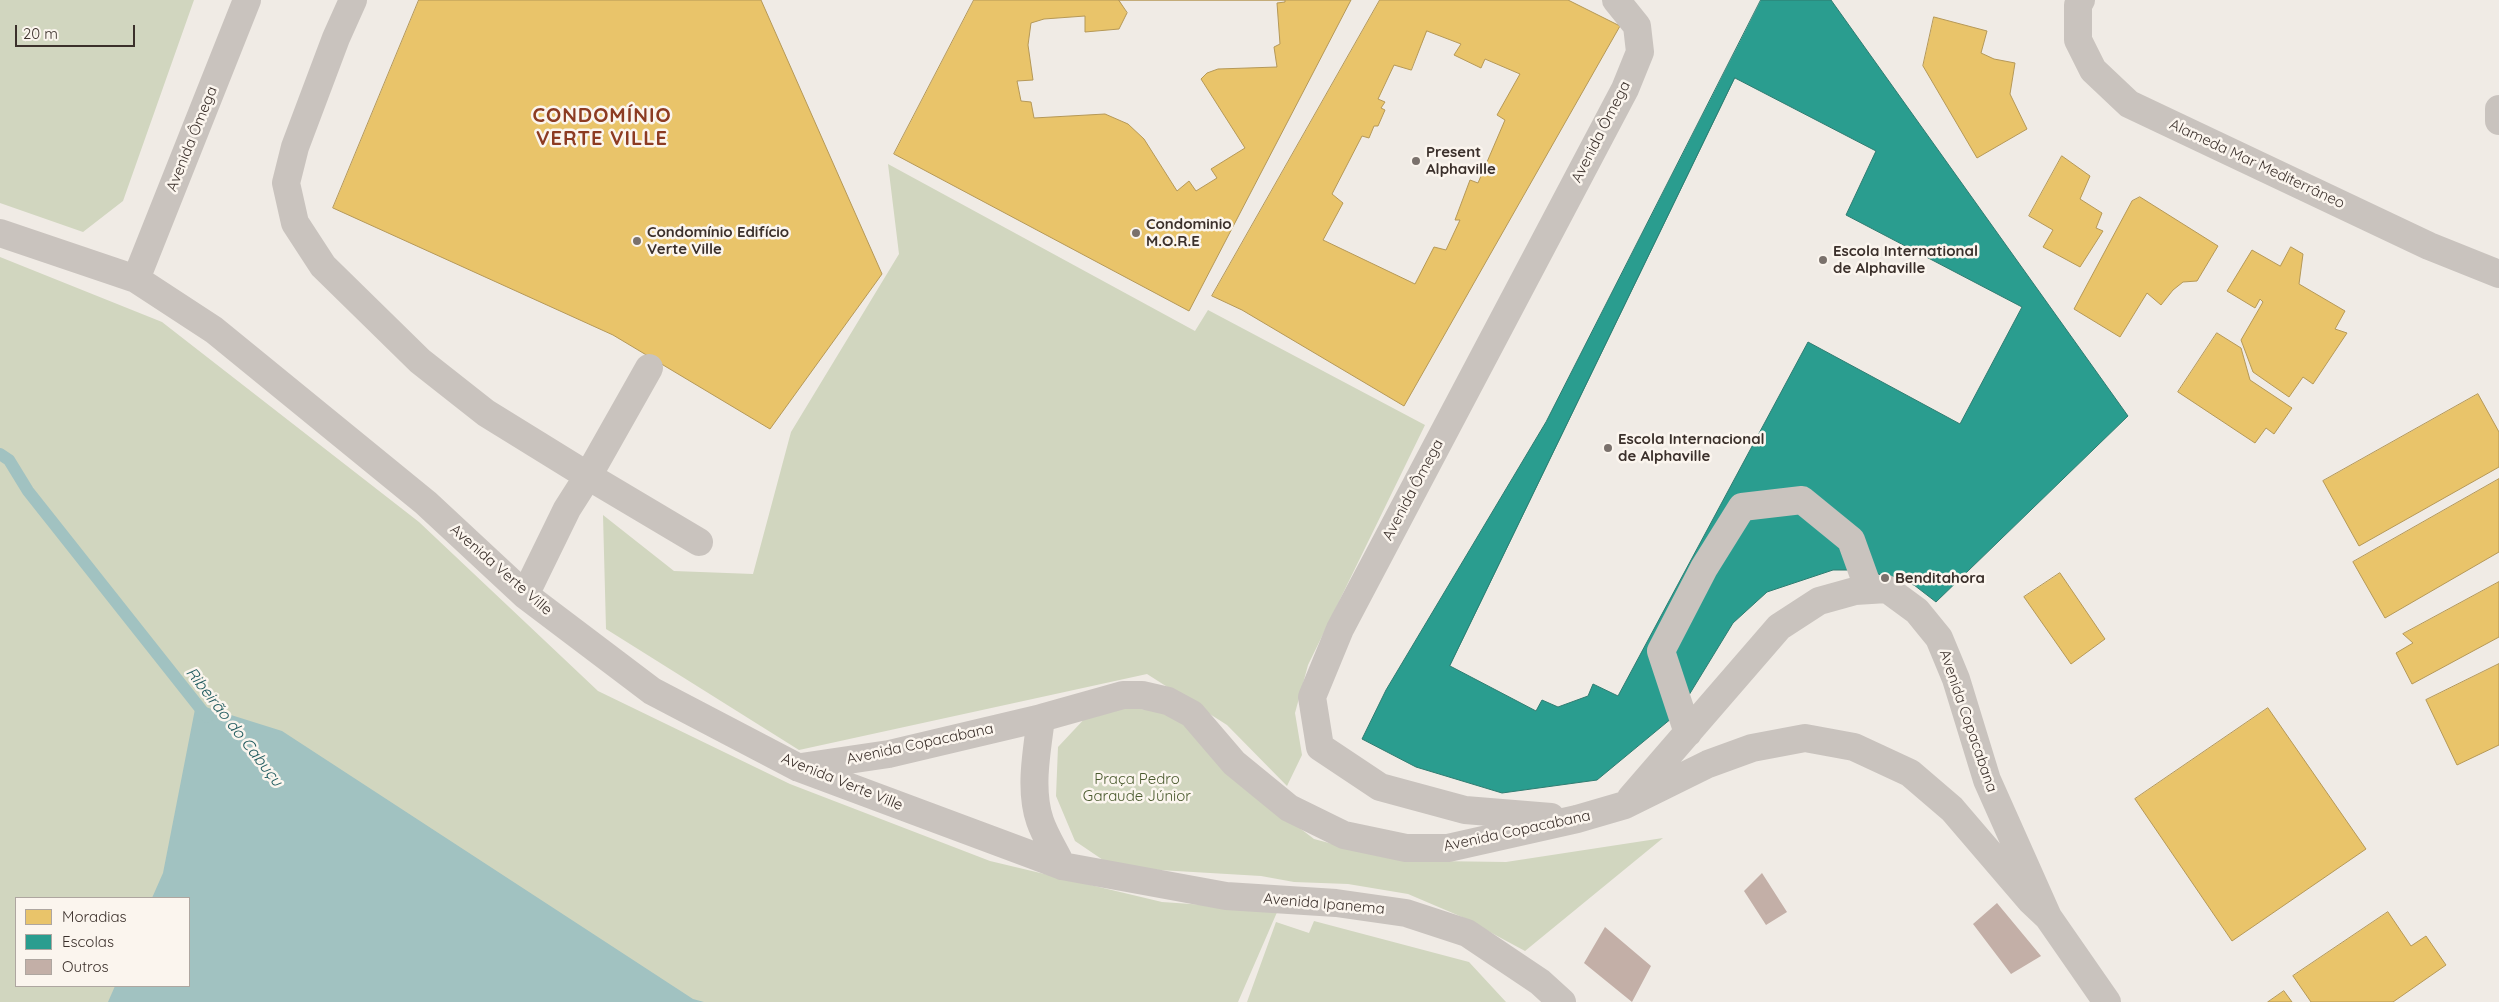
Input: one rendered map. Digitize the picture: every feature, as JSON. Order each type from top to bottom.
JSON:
[{"type":"street","name":"Avenida Ômega","points":[[136,279],[247,0]]},
{"type":"street","points":[[353,0],[336,38],[295,148],[286,183],[295,223],[323,266],[420,361],[486,413],[699,542]]},
{"type":"street","name":"Avenida Ômega","points":[[1577,819],[1465,810],[1380,788],[1320,747],[1312,697],[1340,629],[1625,89],[1640,52],[1637,26],[1616,0]]},
{"type":"street","name":"Alameda Mar Mediterrâneo","points":[[2081,0],[2078,5],[2078,40],[2093,70],[2129,104],[2430,246],[2499,274]]},
{"type":"street","points":[[2499,109],[2499,121]]},
{"type":"street","name":"Avenida Verte Ville","points":[[0,233],[136,279],[214,330],[311,407],[426,503],[524,595],[652,691],[799,768],[1062,866]]},
{"type":"street","points":[[524,595],[567,509],[588,476],[649,368]]},
{"type":"street","points":[[1688,733],[1661,651],[1704,568],[1742,507],[1802,500],[1852,540],[1869,590]]},
{"type":"street","name":"Avenida Copacabana","points":[[1625,805],[1779,627],[1819,601],[1855,591],[1887,589],[1917,611],[1939,638],[1956,679],[1987,780],[2048,917],[2107,1002]]},
{"type":"street","name":"Avenida Copacabana","points":[[799,768],[889,754],[1041,718],[1123,695],[1142,695],[1168,701],[1192,714],[1234,763],[1289,808],[1344,835],[1406,848],[1448,848],[1577,819],[1625,805],[1708,764],[1752,748],[1805,738],[1854,747],[1910,773],[1952,809],[2030,900],[2048,917]]},
{"type":"street","points":[[1041,718],[1035,768],[1035,791],[1040,821],[1062,866]]},
{"type":"street","name":"Avenida Ipanema","points":[[1062,866],[1226,896],[1336,903],[1406,913],[1467,933],[1540,982],[1562,1002]]},
{"type":"green space","points":[[0,0],[194,0],[123,201],[83,232],[0,203]]},
{"type":"green space","points":[[888,164],[1195,331],[1208,310],[1425,425],[1308,665],[1295,713],[1302,755],[1287,786],[1227,725],[1147,674],[799,750],[606,629],[603,515],[674,571],[753,574],[791,432],[899,254]]},
{"type":"green space","points":[[0,257],[162,322],[419,522],[598,691],[790,784],[990,861],[1162,902],[1278,910],[1238,1002],[0,1002]]},
{"type":"green space","name":"Praça Pedro Garaude Júnior","points":[[1123,707],[1157,711],[1180,721],[1267,803],[1314,839],[1370,854],[1434,861],[1506,862],[1663,838],[1525,951],[1462,917],[1408,894],[1348,884],[1294,882],[1261,876],[1142,869],[1103,860],[1075,841],[1056,796],[1058,747],[1088,715]]},
{"type":"green space","points":[[1314,921],[1469,962],[1506,1002],[1247,1002],[1276,922],[1309,933]]},
{"type":"water","points":[[196,704],[282,731],[693,999],[704,1002],[108,1002],[115,987],[190,987],[190,897],[152,897],[163,873]]},
{"type":"building: Moradias","name":"Condomínio Edifício Verte Ville","points":[[419,0],[761,0],[882,274],[770,429],[613,335],[333,208]]},
{"type":"building: Moradias","name":"Condominio M.O.R.E","points":[[974,0],[1351,0],[1189,311],[894,154]]},
{"type":"building: Moradias","points":[[1119,0],[1285,0],[1285,2],[1277,3],[1280,44],[1274,47],[1277,67],[1218,69],[1207,73],[1201,79],[1245,148],[1211,169],[1217,178],[1196,191],[1189,181],[1177,191],[1144,139],[1128,124],[1105,114],[1034,118],[1031,102],[1021,101],[1017,81],[1033,80],[1028,45],[1031,23],[1044,19],[1085,16],[1085,32],[1119,29],[1127,13]]},
{"type":"building: Moradias","name":"Present Alphaville","points":[[1380,0],[1568,0],[1620,26],[1404,406],[1242,310],[1212,296]]},
{"type":"building: Moradias","points":[[1934,17],[1987,31],[1981,53],[1994,59],[2015,63],[2010,94],[2027,129],[1977,158],[1923,66]]},
{"type":"building: Moradias","points":[[1427,31],[1461,44],[1454,55],[1481,68],[1485,59],[1520,74],[1497,115],[1505,120],[1478,183],[1470,180],[1455,220],[1460,220],[1446,250],[1434,247],[1415,284],[1323,240],[1343,203],[1332,194],[1362,136],[1369,138],[1374,126],[1378,126],[1385,110],[1381,108],[1385,102],[1378,99],[1394,65],[1411,70]]},
{"type":"building: Moradias","points":[[2062,156],[2090,176],[2080,199],[2102,213],[2096,228],[2103,231],[2080,267],[2043,247],[2053,230],[2029,216]]},
{"type":"building: Moradias","points":[[2140,197],[2218,246],[2197,281],[2183,282],[2173,290],[2161,305],[2147,293],[2120,337],[2074,309],[2132,201]]},
{"type":"building: Moradias","points":[[2291,247],[2303,254],[2299,284],[2345,311],[2335,329],[2347,333],[2313,384],[2303,377],[2289,397],[2253,372],[2241,340],[2263,302],[2260,299],[2255,308],[2227,291],[2252,250],[2280,266]]},
{"type":"building: Moradias","points":[[2217,333],[2241,348],[2250,380],[2292,408],[2274,434],[2266,428],[2255,443],[2178,392]]},
{"type":"building: Moradias","points":[[2478,394],[2499,432],[2499,467],[2359,546],[2323,481]]},
{"type":"building: Moradias","points":[[2499,479],[2499,552],[2385,618],[2353,562]]},
{"type":"building: Moradias","points":[[2060,573],[2105,639],[2071,664],[2024,597]]},
{"type":"building: Moradias","points":[[2499,582],[2499,637],[2412,684],[2396,653],[2413,643],[2403,634]]},
{"type":"building: Moradias","points":[[2499,664],[2499,745],[2457,765],[2426,700]]},
{"type":"building: Moradias","points":[[2268,708],[2366,849],[2232,941],[2135,799]]},
{"type":"building: Moradias","points":[[2388,912],[2411,946],[2426,936],[2446,965],[2393,1002],[2311,1002],[2293,976]]},
{"type":"building: Moradias","points":[[2284,991],[2292,1002],[2268,1002]]},
{"type":"building: Escolas","name":"Escola International de Alphaville","points":[[1761,0],[1831,0],[2128,416],[1936,602],[1914,585],[1865,570],[1833,570],[1767,592],[1733,623],[1678,713],[1597,780],[1502,793],[1416,767],[1362,739],[1386,690],[1546,422]]},
{"type":"building: Escolas","name":"Escola International de Alphaville","points":[[1735,78],[1876,151],[1846,215],[2022,307],[1960,424],[1808,342],[1618,696],[1593,684],[1588,696],[1558,707],[1542,700],[1536,711],[1450,666]]},
{"type":"building: Outros","points":[[1762,873],[1787,912],[1766,925],[1744,891]]},
{"type":"building: Outros","points":[[1997,903],[2041,956],[2011,974],[1973,924]]},
{"type":"building: Outros","points":[[1605,927],[1651,966],[1632,1002],[1584,963]]},
{"type":"waterway","name":"Ribeirão do Cabuçu","points":[[0,454],[9,460],[28,491],[207,717]]},
{"type":"place","name":"Present Alphaville","points":[[1416,161]]},
{"type":"place","name":"Condominio M.O.R.E","points":[[1136,233]]},
{"type":"place","name":"Condomínio Edifício Verte Ville","points":[[637,241]]},
{"type":"place","name":"Escola International de Alphaville","points":[[1823,260]]},
{"type":"place","name":"Escola Internacional de Alphaville","points":[[1608,448]]},
{"type":"place","name":"Benditahora","points":[[1885,578]]},
{"type":"district","name":"CONDOMÍNIO VERTE VILLE","points":[[602,128]]}]
